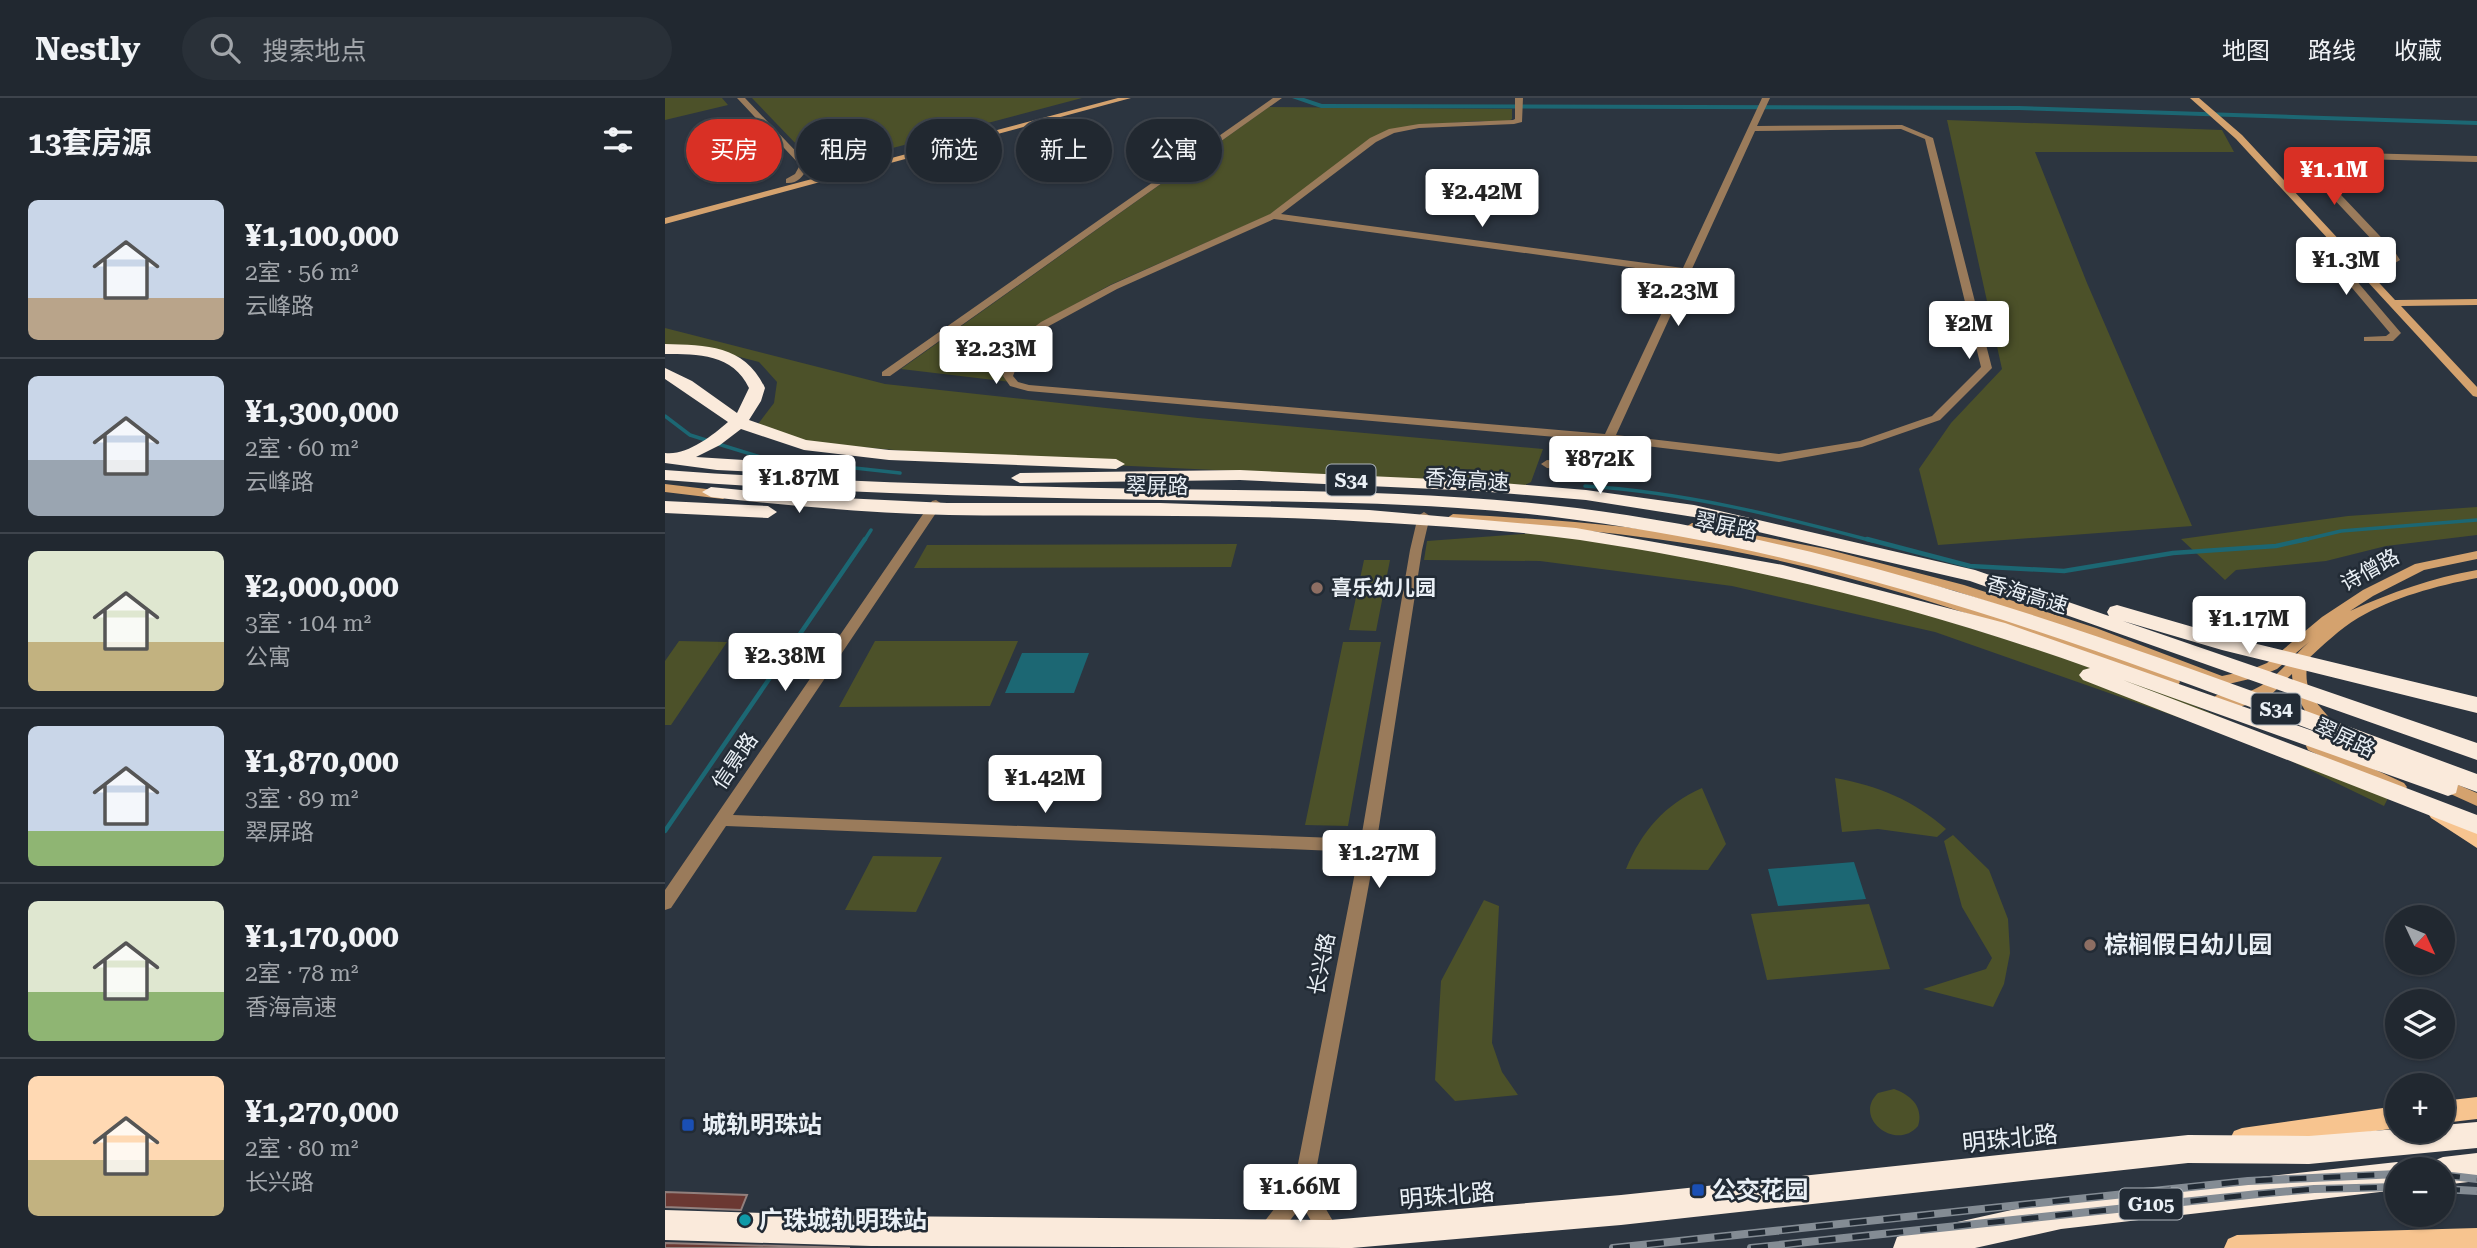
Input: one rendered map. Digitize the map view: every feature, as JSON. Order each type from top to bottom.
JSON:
[{"type":"highway","points":[[665,349],[717,353],[735,360],[747,368],[757,388],[749,411],[732,428],[695,451],[665,464]]},
{"type":"highway","points":[[665,373],[686,383],[732,418],[804,445],[889,455],[1175,466],[1240,475]]},
{"type":"highway","name":"香海高速","points":[[665,458],[717,465],[964,478],[1240,475],[1478,486],[1586,495],[1694,511],[1975,576],[2477,752]]},
{"type":"highway","name":"香海高速","points":[[665,475],[945,490],[1372,499],[1473,504],[1581,514],[1688,531],[1875,573],[2074,635],[2477,783]]},
{"type":"highway","points":[[665,487],[814,503],[947,509],[1160,509],[1369,516],[1576,534],[1783,571],[2005,630],[2477,799]]},
{"type":"highway","points":[[665,506],[993,522],[1237,513]]},
{"type":"highway","points":[[1975,576],[2089,603],[2236,646],[2477,705]]},
{"type":"highway","points":[[1945,616],[2132,692],[2256,737],[2477,825]]},
{"type":"highway","name":"明珠北路","points":[[665,1225],[871,1231],[1330,1235],[1621,1210],[2188,1149],[2309,1150],[2477,1135]]},
{"type":"highway","points":[[2455,1170],[2477,1167]]},
{"type":"highway","name":"G105","points":[[1907,1248],[2061,1214],[2385,1177]]},
{"type":"main road","points":[[892,154],[1097,98]]},
{"type":"main road","points":[[665,221],[1127,98]]},
{"type":"main road","points":[[2200,99],[2238,131],[2365,262],[2477,394]]},
{"type":"main road","points":[[2238,131],[2342,249],[2477,380]]},
{"type":"main road","points":[[665,214],[796,179]]},
{"type":"main road","points":[[2400,303],[2477,302]]},
{"type":"main road","name":"翠屏路","points":[[665,475],[738,484],[942,491],[1196,491],[1414,497],[1602,513],[1797,546],[2090,630],[2262,697],[2477,799]]},
{"type":"main road","name":"翠屏路","points":[[665,487],[734,496],[936,504],[1208,508],[1424,516],[1565,524],[1661,535],[1789,560],[1980,614],[2082,648],[2217,700],[2477,825]]},
{"type":"main road","name":"诗僧路","points":[[2220,681],[2272,666],[2327,620],[2368,593],[2420,567],[2477,555]]},
{"type":"main road","name":"诗僧路","points":[[2262,697],[2301,657],[2353,615],[2444,580],[2477,574]]},
{"type":"main road","points":[[2301,657],[2297,675],[2301,689],[2313,712],[2336,733]]},
{"type":"main road","points":[[2272,666],[2266,673],[2262,697],[2277,720],[2305,742]]},
{"type":"main road","points":[[2217,700],[2237,702],[2262,697]]},
{"type":"main road","points":[[2401,788],[2477,841]]},
{"type":"main road","points":[[2455,1111],[2477,1108]]},
{"type":"main road","name":"明珠北路","points":[[2188,1149],[2299,1129],[2385,1118]]},
{"type":"main road","points":[[2237,1248],[2477,1241]]},
{"type":"street","points":[[740,98],[796,157]]},
{"type":"street","points":[[886,374],[1278,98]]},
{"type":"street","points":[[1547,464],[1596,467],[1766,98]]},
{"type":"street","points":[[1519,100],[1518,120],[1507,125],[1480,122],[1392,131],[1373,140],[1273,216],[1114,287],[1045,324],[1020,343],[1008,376],[1014,384],[1028,388],[1611,438],[1779,458],[1862,444],[1936,418],[1987,368],[1930,138],[1902,127],[1753,129]]},
{"type":"street","points":[[2365,262],[2395,260],[2304,163],[2303,158],[2318,155],[2477,159]]},
{"type":"street","points":[[789,181],[796,178]]},
{"type":"street","points":[[1273,216],[1687,272]]},
{"type":"street","points":[[2342,249],[2324,248],[2394,329],[2394,336],[2373,340]]},
{"type":"street","name":"信景路","points":[[665,903],[936,504]]},
{"type":"street","name":"长兴路","points":[[1266,1235],[1303,1188],[1368,846],[1424,516]]},
{"type":"street","points":[[720,820],[1368,846]]},
{"type":"street","points":[[1303,1188],[1330,1235]]},
{"type":"green space","points":[[665,98],[722,98],[728,105],[665,120]]},
{"type":"green space","points":[[752,98],[1082,98],[1002,119],[906,119],[906,144],[892,148],[892,119],[796,119],[796,144],[782,129],[782,119],[772,119]]},
{"type":"green space","points":[[1269,107],[1512,109],[1512,119],[1506,123],[1480,121],[1389,130],[1269,215],[1110,285],[1041,323],[1015,343],[1003,377],[1011,382],[901,369],[1164,182],[1222,182],[1222,140]]},
{"type":"green space","points":[[1947,120],[2222,130],[2234,152],[2035,152],[2087,283],[2192,526],[1938,545],[1919,469],[1951,423],[2002,369]]},
{"type":"green space","points":[[665,328],[885,384],[1198,418],[1543,449],[1531,482],[1525,485],[1007,460],[793,441],[758,424],[774,403],[777,382],[759,362],[709,349],[665,348]]},
{"type":"green space","points":[[2477,507],[2477,535],[2386,546],[2326,561],[2236,570],[2225,580],[2181,539],[2348,516]]},
{"type":"green space","points":[[1562,531],[1778,568],[2140,681],[2390,794],[2384,806],[2260,746],[1935,632],[1732,586],[1540,561],[1424,560],[1427,541]]},
{"type":"green space","points":[[1237,544],[1231,567],[914,568],[927,545]]},
{"type":"green space","points":[[1364,560],[1390,560],[1376,631],[1349,630]]},
{"type":"green space","points":[[679,641],[727,642],[671,725],[665,725],[665,661]]},
{"type":"green space","points":[[875,641],[1018,641],[990,706],[839,707]]},
{"type":"green space","points":[[1343,642],[1381,642],[1348,826],[1305,825]]},
{"type":"green space","points":[[1835,778],[1866,785],[1895,796],[1921,810],[1946,829],[1937,837],[1878,829],[1842,832]]},
{"type":"green space","points":[[1702,788],[1726,844],[1708,870],[1626,869],[1647,831],[1665,811]]},
{"type":"green space","points":[[1953,835],[1989,870],[2008,919],[2010,953],[2004,984],[1993,1007],[1923,989],[1986,969],[1992,958],[1962,907],[1944,841]]},
{"type":"green space","points":[[873,856],[942,857],[916,912],[845,910]]},
{"type":"green space","points":[[1484,900],[1499,906],[1492,1043],[1502,1072],[1518,1095],[1455,1101],[1435,1080],[1441,981]]},
{"type":"green space","points":[[1869,904],[1890,969],[1767,980],[1751,914]]},
{"type":"green space","points":[[1894,1089],[1911,1098],[1918,1108],[1918,1126],[1909,1133],[1889,1134],[1873,1121],[1871,1103],[1878,1093]]},
{"type":"water","points":[[1022,653],[1089,653],[1074,693],[1005,693]]},
{"type":"water","points":[[1854,862],[1866,899],[1778,906],[1768,869]]},
{"type":"building","points":[[665,1192],[747,1195],[741,1210],[665,1207]]},
{"type":"building","points":[[665,1243],[850,1248],[665,1248]]},
{"type":"waterway","points":[[1296,98],[1321,106],[2019,108],[2477,123]]},
{"type":"waterway","points":[[665,416],[690,435],[709,441]]},
{"type":"waterway","points":[[718,444],[764,458],[900,473]]},
{"type":"waterway","points":[[1585,486],[1694,499],[1873,541]]},
{"type":"waterway","points":[[2299,541],[2341,531],[2477,520]]},
{"type":"waterway","points":[[864,541],[871,530]]},
{"type":"waterway","points":[[665,831],[865,539]]},
{"type":"waterway","points":[[1867,539],[1970,566],[2064,571],[2173,553],[2276,546],[2307,539]]},
{"type":"railway","points":[[1613,1248],[2248,1181],[2385,1175]]},
{"type":"railway","points":[[2455,1176],[2477,1179]]},
{"type":"railway","points":[[1751,1248],[2258,1194],[2385,1187]]},
{"type":"railway","points":[[2455,1190],[2477,1191]]},
{"type":"place","name":"喜乐幼儿园","points":[[1317,588]]},
{"type":"place","name":"棕榈假日幼儿园","points":[[2090,945]]},
{"type":"place","name":"城轨明珠站","points":[[688,1125]]},
{"type":"place","name":"公交花园","points":[[1698,1190]]},
{"type":"place","name":"广珠城轨明珠站","points":[[745,1220]]}]
